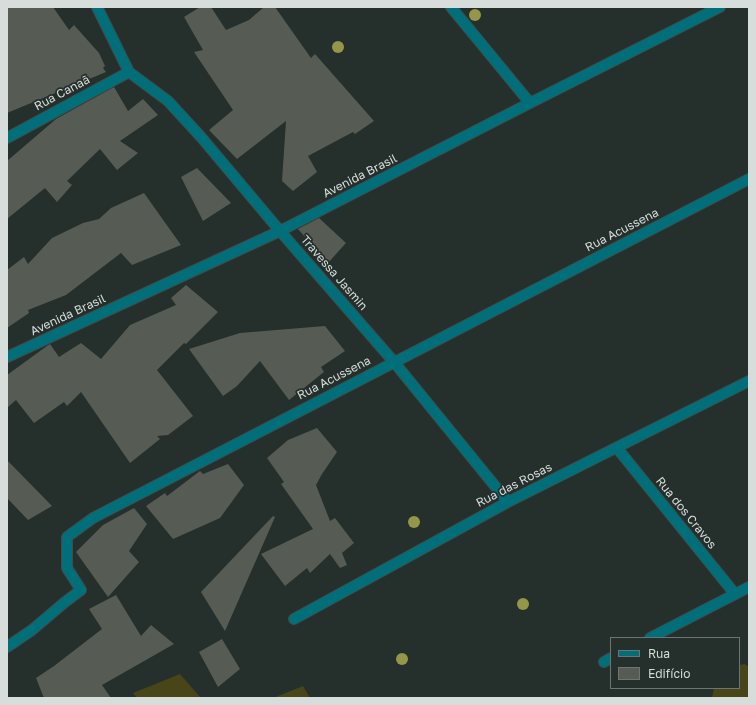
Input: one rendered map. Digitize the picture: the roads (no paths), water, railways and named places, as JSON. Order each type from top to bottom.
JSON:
[{"type":"street","points":[[96,7],[129,72]]},
{"type":"street","points":[[451,7],[530,103]]},
{"type":"street","name":"Avenida Brasil","points":[[7,357],[280,231],[720,7]]},
{"type":"street","name":"Rua Canaã","points":[[7,138],[129,72]]},
{"type":"street","name":"Travessa Jasmin","points":[[129,72],[168,101],[201,137],[280,231],[394,362],[508,502]]},
{"type":"street","name":"Rua Acussena","points":[[7,647],[32,630],[81,590],[67,568],[67,537],[93,518],[749,179]]},
{"type":"street","name":"Rua das Rosas","points":[[294,619],[508,502],[749,381]]},
{"type":"street","name":"Rua dos Cravos","points":[[617,448],[735,594]]},
{"type":"street","points":[[652,637],[749,587]]}]
